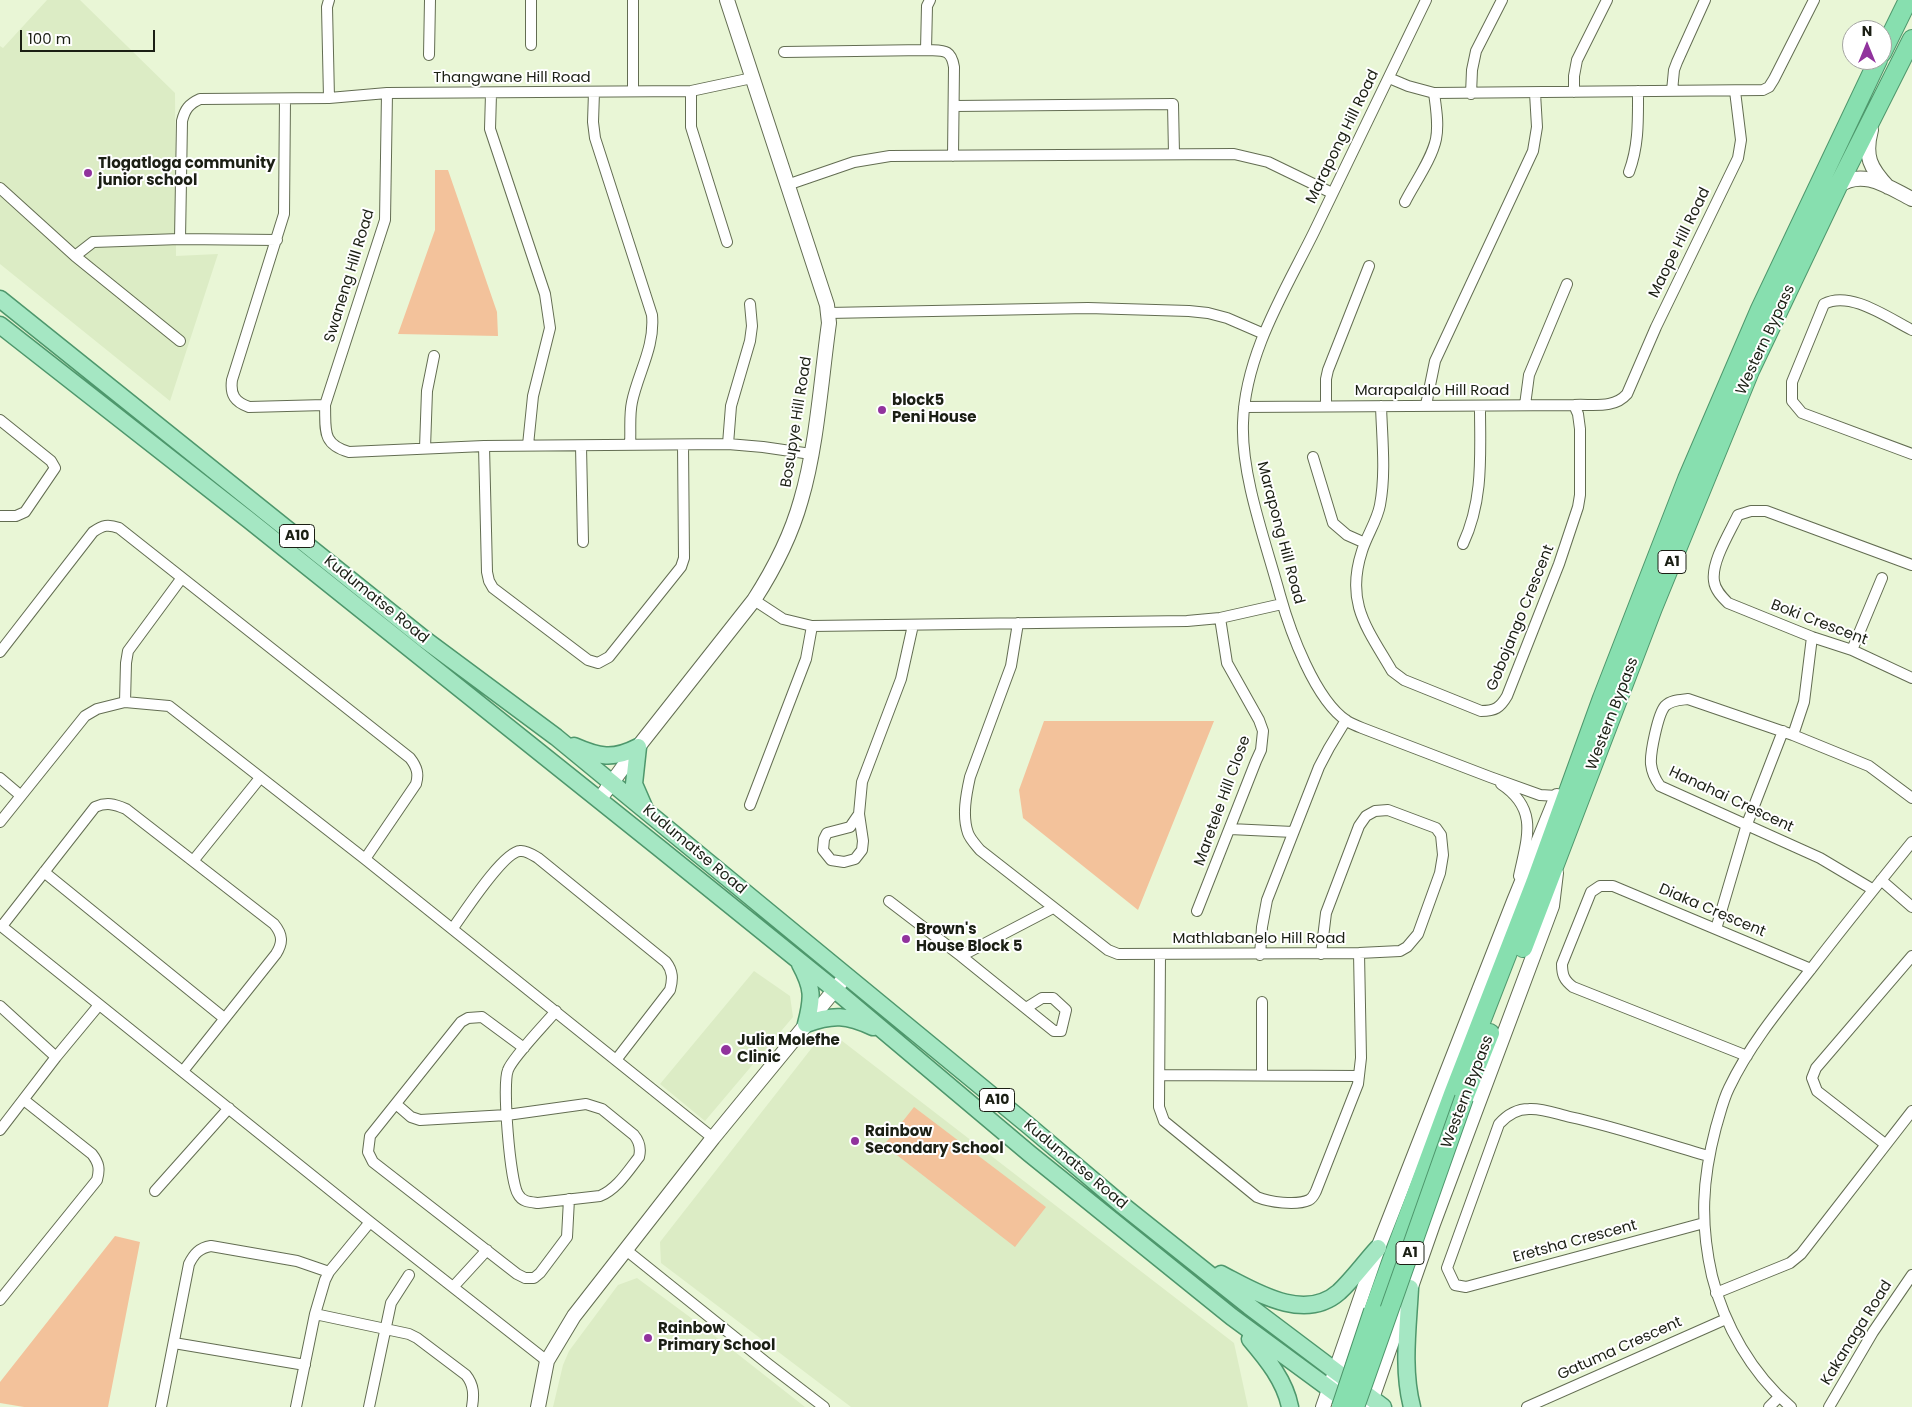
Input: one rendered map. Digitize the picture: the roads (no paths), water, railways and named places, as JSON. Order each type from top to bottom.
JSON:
[{"type":"highway","points":[[1892,33],[1908,0]]},
{"type":"highway","name":"Western Bypass","points":[[1355,1407],[1464,1098],[1557,862],[1653,608],[1746,380],[1838,186],[1879,108],[1912,39]]},
{"type":"highway","name":"Western Bypass","points":[[1341,1407],[1373,1311],[1453,1094],[1535,883],[1576,768],[1670,521],[1778,269],[1873,70]]},
{"type":"main road","name":"Kudumatse Road","points":[[0,300],[424,638],[556,738],[1121,1204],[1375,1404]]},
{"type":"main road","name":"Kudumatse Road","points":[[0,324],[249,520],[834,989],[891,1035],[1030,1154],[1232,1317],[1355,1407]]},
{"type":"main road","points":[[0,330],[19,339]]},
{"type":"main road","points":[[556,738],[604,756],[622,754],[638,747],[634,784],[644,809]]},
{"type":"main road","points":[[798,960],[810,982],[810,1007],[806,1024]]},
{"type":"main road","points":[[806,1024],[829,1016],[842,1016],[859,1020],[891,1035]]},
{"type":"main road","points":[[1192,1260],[1276,1301],[1296,1304],[1318,1303],[1338,1293],[1378,1248]]},
{"type":"main road","points":[[1410,1288],[1407,1343],[1408,1389],[1412,1407]]},
{"type":"main road","points":[[1232,1317],[1275,1370],[1288,1397],[1290,1407]]},
{"type":"street","points":[[329,0],[327,7],[329,98]]},
{"type":"street","points":[[429,55],[430,0]]},
{"type":"street","points":[[531,0],[531,45]]},
{"type":"street","points":[[633,0],[633,91]]},
{"type":"street","name":"Bosupye Hill Road","points":[[599,800],[638,747],[754,600],[779,556],[794,523],[808,477],[829,323],[828,313],[727,0]]},
{"type":"street","points":[[926,50],[927,6],[930,0]]},
{"type":"street","name":"Marapong Hill Road","points":[[1426,0],[1264,334],[1248,381],[1244,406],[1243,445],[1248,476],[1282,604],[1304,662],[1325,696],[1346,720],[1362,728],[1490,777],[1540,795],[1557,796]]},
{"type":"street","points":[[1472,94],[1472,70],[1476,51],[1502,0]]},
{"type":"street","points":[[1574,92],[1577,60],[1607,0]]},
{"type":"street","points":[[1672,91],[1674,70],[1705,0]]},
{"type":"street","points":[[1389,78],[1408,86],[1434,93],[1755,91],[1769,87],[1814,0]]},
{"type":"street","points":[[784,52],[926,50],[942,51],[952,56],[953,156]]},
{"type":"street","name":"Thangwane Hill Road","points":[[180,239],[182,121],[185,110],[192,103],[200,99],[329,98],[387,93],[491,94],[691,91],[752,78]]},
{"type":"street","points":[[691,91],[691,127],[727,242]]},
{"type":"street","points":[[1629,172],[1638,134],[1638,91]]},
{"type":"street","name":"Maope Hill Road","points":[[1620,401],[1626,394],[1656,327],[1738,158],[1741,140],[1735,91]]},
{"type":"street","points":[[594,92],[593,122],[595,138],[648,302],[653,326],[650,347],[632,401],[630,445]]},
{"type":"street","name":"Swaneng Hill Road","points":[[325,405],[386,220],[387,93]]},
{"type":"street","points":[[1404,202],[1436,140],[1437,127],[1434,93]]},
{"type":"street","points":[[1426,405],[1435,361],[1532,151],[1537,127],[1535,93]]},
{"type":"street","points":[[491,94],[490,129],[545,294],[550,322],[550,334],[533,396],[528,445]]},
{"type":"street","points":[[286,99],[285,203],[277,240],[230,388],[233,397],[240,404],[249,407],[325,405],[328,440],[340,449],[349,452],[528,445],[728,444],[811,454]]},
{"type":"street","points":[[954,106],[1173,104],[1174,154]]},
{"type":"street","points":[[1879,108],[1872,127],[1867,150],[1874,171],[1888,187]]},
{"type":"street","points":[[786,185],[871,158],[1234,154],[1268,162],[1332,193]]},
{"type":"street","points":[[1838,186],[1847,180],[1866,178],[1912,199]]},
{"type":"street","points":[[0,188],[75,256],[180,341]]},
{"type":"street","points":[[75,256],[93,242],[180,239],[277,240]]},
{"type":"street","points":[[1326,406],[1328,370],[1369,266]]},
{"type":"street","points":[[1525,405],[1529,375],[1567,284]]},
{"type":"street","points":[[1912,330],[1854,302],[1841,299],[1831,300],[1824,304],[1792,382],[1792,401],[1802,413],[1912,454]]},
{"type":"street","points":[[728,444],[730,406],[750,341],[752,326],[750,304]]},
{"type":"street","points":[[828,313],[1069,308],[1189,311],[1227,318],[1264,334]]},
{"type":"street","points":[[425,448],[427,391],[434,356]]},
{"type":"street","name":"Marapalalo Hill Road","points":[[1244,406],[1574,405],[1612,404],[1620,401]]},
{"type":"street","name":"Gobojango Crescent","points":[[1365,543],[1356,572],[1357,601],[1363,620],[1392,671],[1404,680],[1482,711],[1493,711],[1501,706],[1507,696],[1539,617],[1576,519],[1580,495],[1580,429],[1578,414],[1574,405]]},
{"type":"street","points":[[1314,457],[1333,523],[1347,535],[1365,543],[1375,522],[1380,504],[1383,452],[1381,406]]},
{"type":"street","points":[[1463,544],[1478,500],[1480,481],[1480,406]]},
{"type":"street","points":[[0,420],[52,461],[55,468],[25,512],[16,516],[0,516]]},
{"type":"street","points":[[484,446],[487,572],[489,581],[493,588],[588,660],[598,663],[609,657],[681,567],[686,548],[683,445]]},
{"type":"street","points":[[581,446],[583,542]]},
{"type":"street","name":"Boki Crescent","points":[[1912,565],[1766,510],[1751,511],[1738,515],[1714,567],[1714,581],[1718,593],[1728,603],[1812,637],[1852,650],[1912,678]]},
{"type":"street","points":[[0,652],[93,532],[109,525],[119,528],[181,579],[410,758],[415,764],[418,775],[416,784],[365,859]]},
{"type":"street","points":[[1852,650],[1882,578]]},
{"type":"street","points":[[125,702],[128,651],[181,579]]},
{"type":"street","points":[[754,600],[783,619],[812,626],[1116,623],[1146,620],[1187,621],[1220,618],[1282,604]]},
{"type":"street","name":"Maretele Hill Close","points":[[1197,911],[1261,750],[1263,731],[1259,720],[1227,663],[1220,618]]},
{"type":"street","name":"Mathlabanelo Hill Road","points":[[1018,623],[1011,666],[970,777],[966,796],[965,818],[968,835],[980,850],[1108,950],[1118,954],[1260,955],[1320,954],[1359,953],[1400,951],[1407,948],[1418,934],[1440,873],[1443,842],[1436,828],[1388,810],[1375,811],[1366,816],[1359,826],[1326,913],[1320,954]]},
{"type":"street","points":[[859,814],[850,827],[827,833],[824,839],[823,850],[830,860],[844,862],[855,860],[862,850],[863,841],[859,814],[862,782],[901,679],[913,625]]},
{"type":"street","points":[[750,805],[806,659],[812,626]]},
{"type":"street","points":[[1794,735],[1804,702],[1812,637]]},
{"type":"street","name":"Hanahai Crescent","points":[[1783,732],[1688,700],[1676,700],[1665,706],[1658,721],[1650,762],[1653,776],[1660,786],[1820,858],[1872,889]]},
{"type":"street","points":[[0,822],[85,716],[97,709],[125,702],[169,706],[365,859],[714,1138]]},
{"type":"street","points":[[1260,955],[1264,913],[1292,832],[1319,767],[1346,720]]},
{"type":"street","points":[[1716,929],[1747,824],[1783,732],[1869,766],[1912,798]]},
{"type":"street","points":[[1323,1407],[1378,1248],[1514,901],[1566,774],[1576,768]]},
{"type":"street","points":[[1490,777],[1508,789],[1526,812],[1527,839],[1514,901]]},
{"type":"street","points":[[0,778],[20,795]]},
{"type":"street","points":[[193,861],[260,778]]},
{"type":"street","points":[[183,1070],[276,954],[281,946],[282,937],[274,924],[126,809],[117,805],[104,804],[95,807],[1,926],[183,1070],[370,1222],[547,1360]]},
{"type":"street","points":[[1230,829],[1292,832]]},
{"type":"street","points":[[1790,1407],[1764,1380],[1748,1356],[1726,1319],[1716,1293],[1706,1249],[1704,1223],[1704,1192],[1708,1156],[1729,1088],[1747,1056],[1768,1025],[1872,889],[1912,842]]},
{"type":"street","points":[[452,928],[500,864],[511,854],[520,851],[528,852],[545,864],[671,968],[673,980],[670,990],[616,1060]]},
{"type":"street","points":[[1375,1404],[1390,1346],[1410,1288],[1552,906],[1557,862]]},
{"type":"street","points":[[44,872],[224,1018]]},
{"type":"street","points":[[1881,880],[1912,907]]},
{"type":"street","name":"Diaka Crescent","points":[[1747,1056],[1573,987],[1562,974],[1562,964],[1591,892],[1600,886],[1613,886],[1811,969]]},
{"type":"street","points":[[889,901],[1026,1008]]},
{"type":"street","points":[[961,956],[1053,908]]},
{"type":"street","points":[[1160,954],[1159,1107],[1164,1121],[1257,1197],[1268,1202],[1302,1203],[1311,1199],[1316,1191],[1357,1090],[1361,1058],[1359,953]]},
{"type":"street","points":[[1885,1144],[1817,1090],[1812,1078],[1816,1068],[1912,956]]},
{"type":"street","points":[[538,1407],[547,1360],[574,1316],[714,1138],[846,976]]},
{"type":"street","points":[[1262,1002],[1262,1075]]},
{"type":"street","points":[[0,1130],[99,1005]]},
{"type":"street","points":[[0,1006],[56,1057]]},
{"type":"street","points":[[396,1104],[411,1117],[420,1120],[507,1115],[586,1104],[602,1109],[634,1135],[638,1140],[640,1151],[639,1157],[613,1188],[600,1196],[538,1203],[527,1202],[519,1196],[512,1179],[507,1115],[506,1087],[508,1069],[556,1011]]},
{"type":"street","points":[[524,1048],[482,1017],[468,1018],[461,1022],[370,1136],[368,1152],[373,1162],[517,1274],[525,1278],[534,1278],[540,1273],[567,1237],[570,1199]]},
{"type":"street","points":[[1160,1075],[1359,1076]]},
{"type":"street","points":[[0,1300],[96,1180],[99,1172],[96,1159],[92,1154],[24,1100]]},
{"type":"street","points":[[155,1192],[228,1108]]},
{"type":"street","name":"Eretsha Crescent","points":[[1704,1223],[1466,1287],[1455,1285],[1447,1268],[1499,1124],[1507,1115],[1518,1110],[1543,1110],[1586,1120],[1708,1156]]},
{"type":"street","points":[[1716,1293],[1790,1263],[1801,1254],[1912,1111]]},
{"type":"street","points":[[296,1407],[315,1314],[325,1280],[329,1272],[370,1222]]},
{"type":"street","points":[[161,1407],[189,1264],[194,1254],[203,1248],[211,1246],[297,1261],[329,1272]]},
{"type":"street","points":[[454,1286],[487,1250]]},
{"type":"street","points":[[626,1250],[824,1407]]},
{"type":"street","points":[[369,1407],[391,1302],[409,1275]]},
{"type":"street","name":"Kakanaga Road","points":[[1829,1407],[1873,1332],[1912,1276]]},
{"type":"street","points":[[315,1314],[409,1334],[466,1375],[471,1381],[474,1390],[472,1407]]},
{"type":"street","name":"Gatuma Crescent","points":[[1527,1407],[1726,1319]]},
{"type":"street","points":[[1351,1328],[1354,1344],[1362,1353],[1375,1355],[1384,1353],[1390,1346]]},
{"type":"street","points":[[174,1343],[305,1365]]},
{"type":"street","points":[[1769,1407],[1779,1397]]},
{"type":"place","name":"Tlogatloga community junior school","points":[[88,173]]},
{"type":"place","name":"block5 Peni House","points":[[882,410]]},
{"type":"place","name":"Brown's House Block 5","points":[[906,939]]},
{"type":"place","name":"Julia Molefhe Clinic","points":[[726,1050]]},
{"type":"place","name":"Rainbow Secondary School","points":[[855,1141]]},
{"type":"place","name":"Rainbow Primary School","points":[[648,1338]]}]
